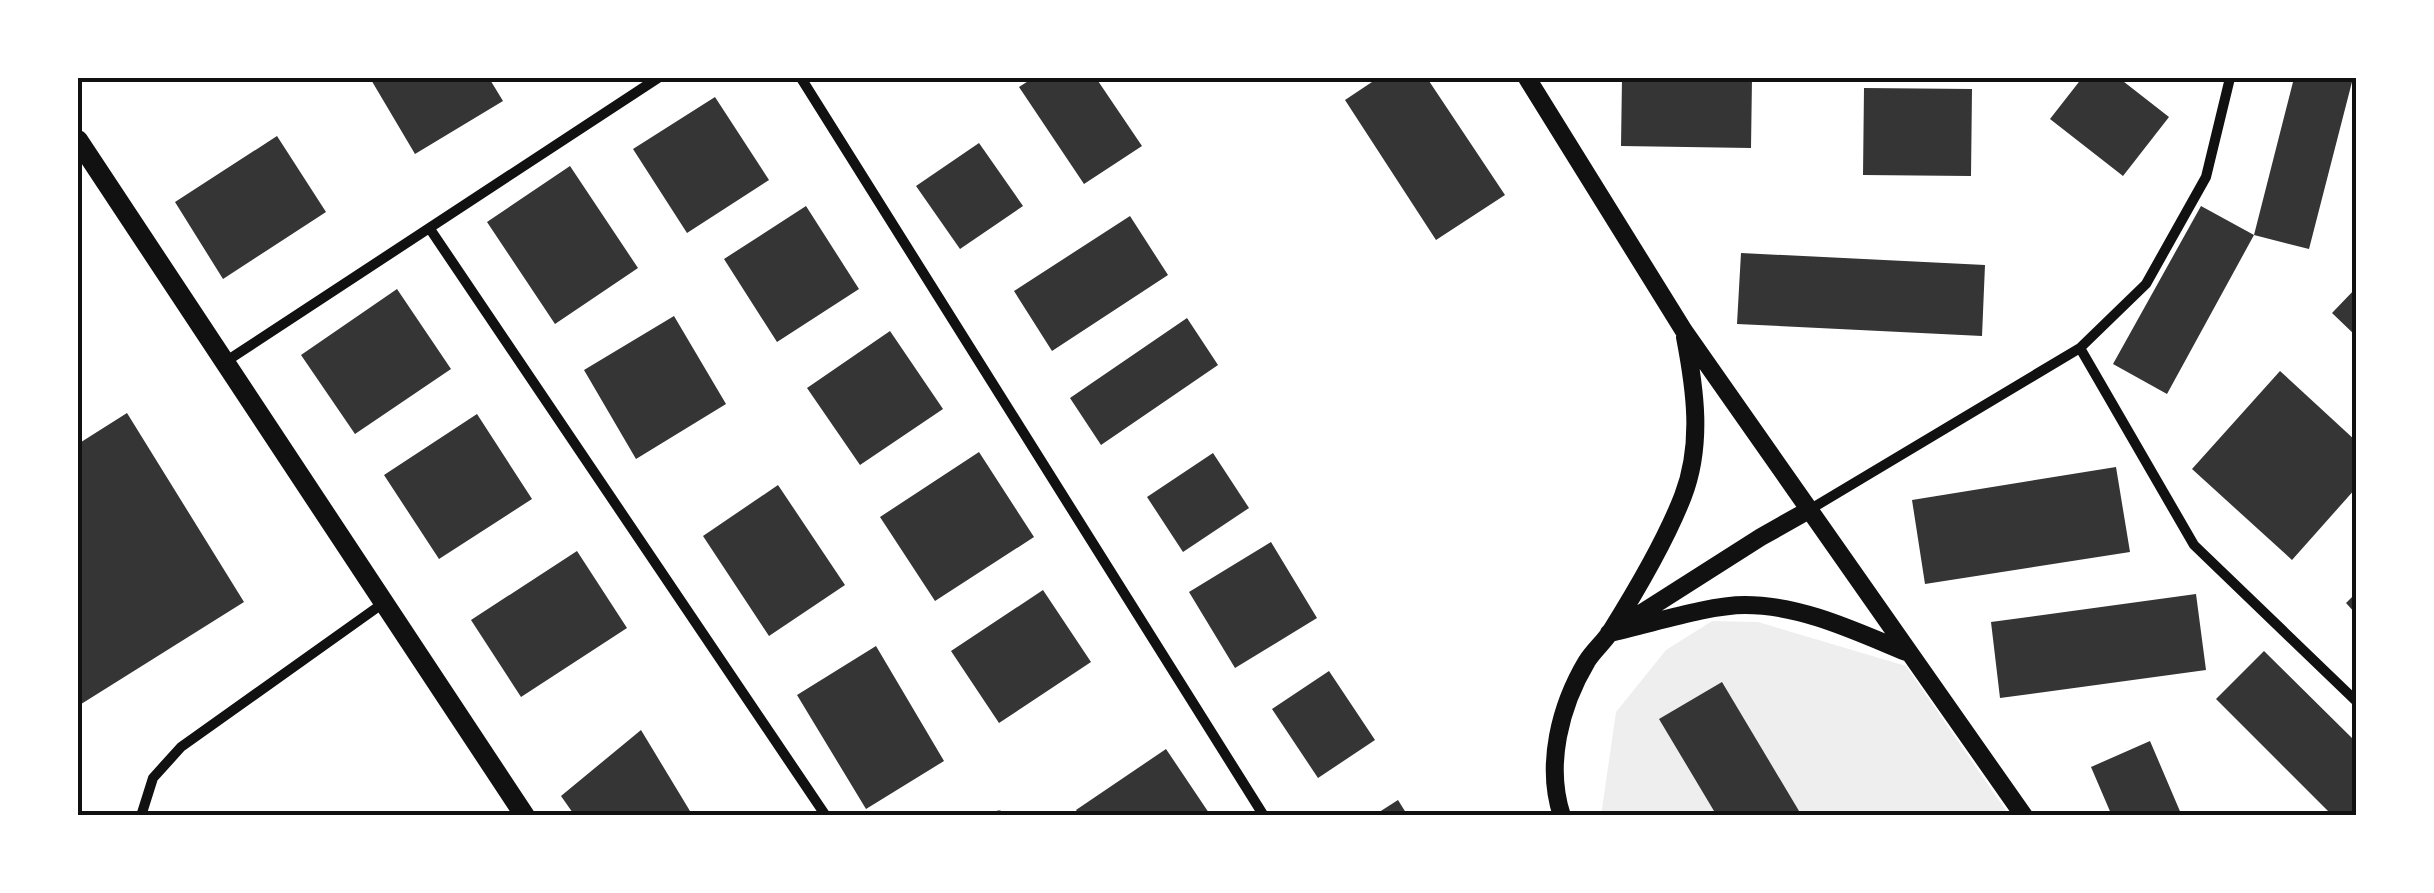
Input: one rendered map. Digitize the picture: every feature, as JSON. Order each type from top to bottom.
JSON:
[{"type":"main road","points":[[78,140],[524,816]]},
{"type":"street","points":[[225,362],[658,78]]},
{"type":"street","points":[[801,78],[1264,816]]},
{"type":"street","points":[[1527,78],[1684,331],[2024,816]]},
{"type":"street","points":[[1609,633],[1761,537],[2080,348],[2146,284],[2206,177],[2230,78]]},
{"type":"street","points":[[430,228],[826,816]]},
{"type":"street","points":[[1562,816],[1555,767],[1562,720],[1587,662],[1609,633],[1684,493],[1695,438],[1695,411],[1684,331]]},
{"type":"street","points":[[2080,348],[2194,545],[2356,701]]},
{"type":"street","points":[[141,816],[153,778],[181,747],[382,604]]},
{"type":"street","points":[[1609,633],[1719,607],[1770,606],[1830,621],[1906,652]]},
{"type":"shaded area","points":[[1712,621],[1758,622],[1906,666],[2009,815],[1601,816],[1616,712],[1666,650]]},
{"type":"building","points":[[370,78],[489,78],[503,101],[415,154]]},
{"type":"building","points":[[1033,78],[1096,78],[1142,146],[1084,184],[1019,87]]},
{"type":"building","points":[[1378,78],[1427,78],[1505,195],[1436,240],[1345,100]]},
{"type":"building","points":[[1622,78],[1752,78],[1751,148],[1621,146]]},
{"type":"building","points":[[2082,78],[2119,78],[2169,117],[2123,176],[2050,119]]},
{"type":"building","points":[[2294,78],[2353,78],[2309,249],[2254,235]]},
{"type":"building","points":[[1864,88],[1972,89],[1971,176],[1863,175]]},
{"type":"building","points":[[715,97],[769,180],[687,233],[633,149]]},
{"type":"building","points":[[277,136],[326,212],[223,279],[175,202]]},
{"type":"building","points":[[979,143],[1023,206],[960,249],[916,186]]},
{"type":"building","points":[[570,166],[638,268],[555,324],[487,222]]},
{"type":"building","points":[[806,206],[859,289],[777,342],[724,259]]},
{"type":"building","points":[[2201,206],[2254,235],[2167,394],[2113,364]]},
{"type":"building","points":[[1130,216],[1168,275],[1052,351],[1014,291]]},
{"type":"building","points":[[1741,253],[1985,265],[1982,336],[1737,324]]},
{"type":"building","points":[[2356,288],[2356,336],[2332,313]]},
{"type":"building","points":[[397,289],[451,369],[355,434],[301,355]]},
{"type":"building","points":[[674,316],[726,404],[636,459],[584,370]]},
{"type":"building","points":[[1187,318],[1218,365],[1101,445],[1070,398]]},
{"type":"building","points":[[890,331],[943,409],[860,465],[807,388]]},
{"type":"building","points":[[2280,371],[2356,441],[2356,488],[2292,560],[2192,469]]},
{"type":"building","points":[[127,413],[244,602],[78,706],[78,444]]},
{"type":"building","points":[[477,414],[532,499],[439,559],[384,475]]},
{"type":"building","points":[[979,452],[1034,537],[935,601],[880,517]]},
{"type":"building","points":[[1213,453],[1249,508],[1183,552],[1147,497]]},
{"type":"building","points":[[2116,467],[2130,552],[1925,584],[1912,500]]},
{"type":"building","points":[[778,485],[845,585],[769,636],[703,536]]},
{"type":"building","points":[[1271,542],[1317,618],[1235,668],[1189,592]]},
{"type":"building","points":[[577,551],[627,628],[521,697],[471,620]]},
{"type":"building","points":[[1043,590],[1091,662],[999,723],[951,651]]},
{"type":"building","points":[[2356,593],[2356,614],[2346,603]]},
{"type":"building","points":[[2196,594],[2206,670],[2000,698],[1991,622]]},
{"type":"building","points":[[876,646],[944,761],[866,809],[797,695]]},
{"type":"building","points":[[2264,651],[2356,742],[2356,816],[2333,816],[2216,699]]},
{"type":"building","points":[[1329,671],[1375,740],[1318,778],[1272,709]]},
{"type":"building","points":[[1722,682],[1802,816],[1717,816],[1659,719]]},
{"type":"building","points":[[641,730],[693,816],[575,816],[561,796]]},
{"type":"building","points":[[2150,741],[2182,816],[2112,816],[2091,767]]},
{"type":"building","points":[[1166,749],[1211,816],[1080,816],[1076,810]]},
{"type":"building","points":[[1398,800],[1408,816],[1373,816]]}]
